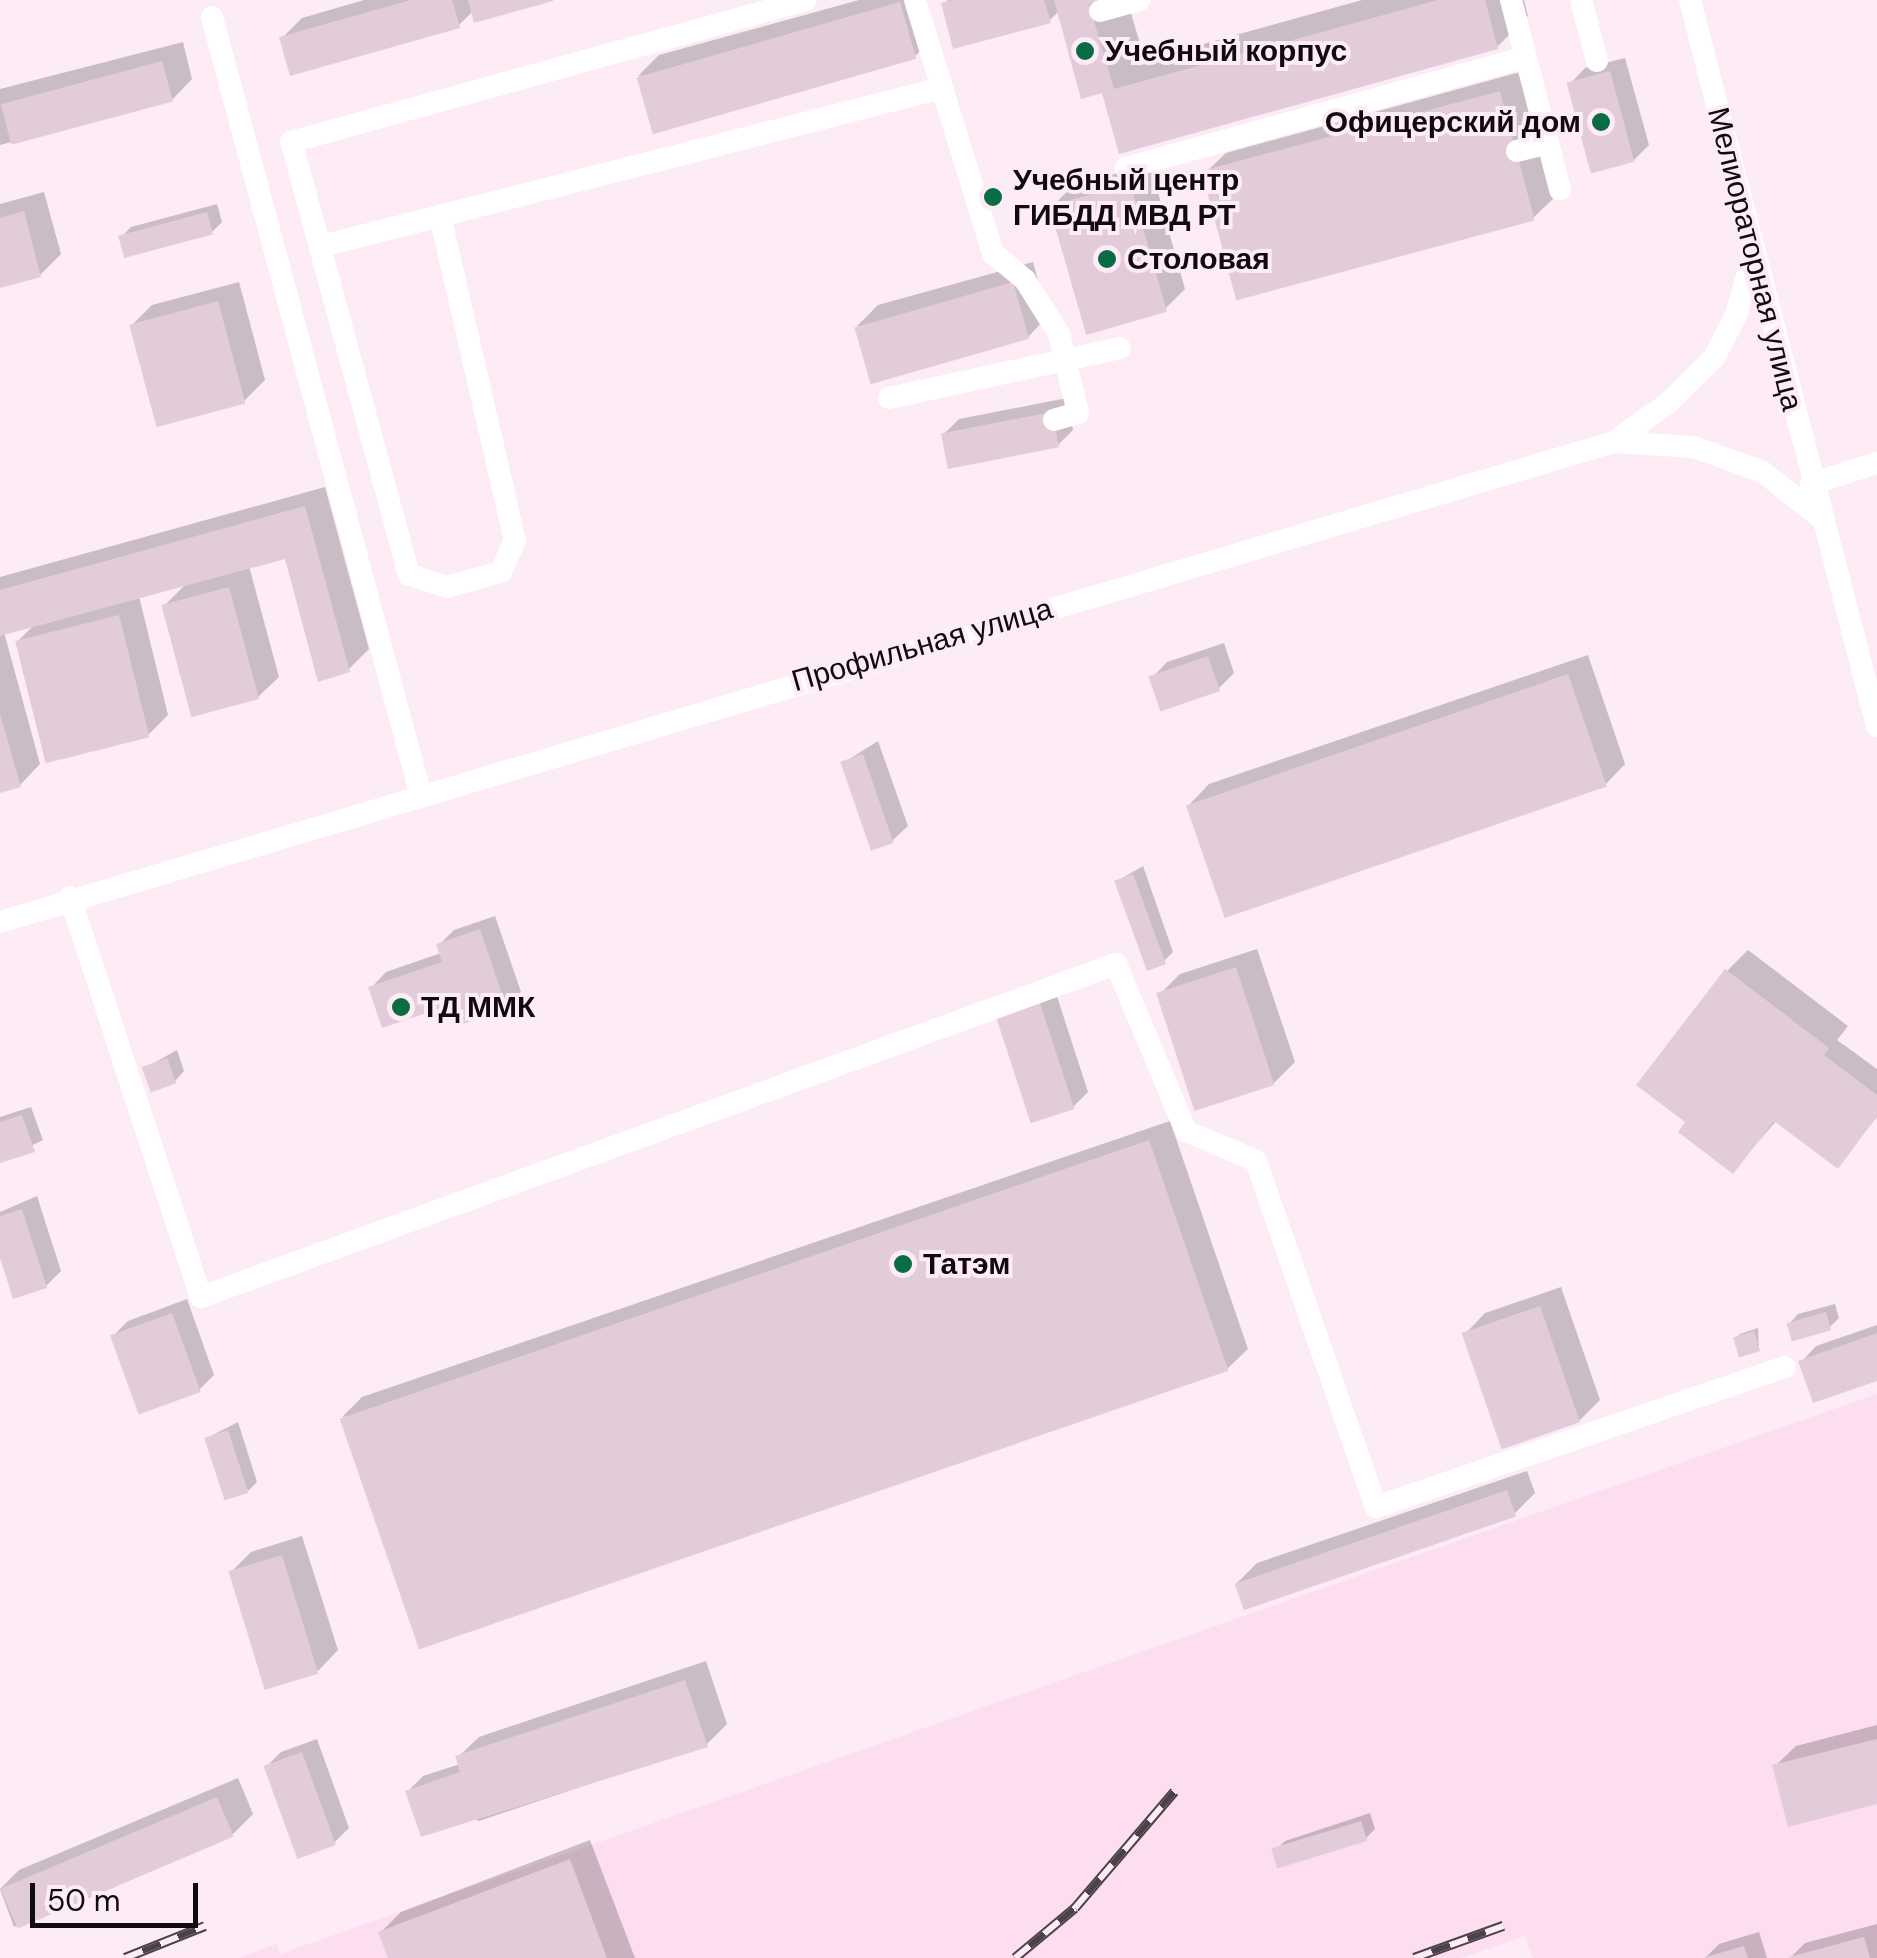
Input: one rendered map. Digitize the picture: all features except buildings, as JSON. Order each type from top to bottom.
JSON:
[{"type":"street","points":[[440,216],[516,540],[501,572],[477,584],[434,587],[409,575],[291,142],[806,0]]},
{"type":"street","points":[[915,0],[993,253],[1039,298],[1065,358],[1078,413],[1054,420]]},
{"type":"street","points":[[1100,10],[1139,0]]},
{"type":"street","points":[[1511,0],[1560,190]]},
{"type":"street","points":[[1582,0],[1597,61]]},
{"type":"street","name":"Мелиораторная улица","points":[[1690,0],[1820,518],[1877,726]]},
{"type":"street","points":[[212,17],[420,792]]},
{"type":"street","points":[[1126,168],[1526,58]]},
{"type":"street","points":[[322,246],[942,88]]},
{"type":"street","points":[[1517,151],[1548,143]]},
{"type":"street","name":"Профильная улица","points":[[0,922],[70,897],[420,792],[1614,442],[1668,403],[1714,358],[1736,315],[1754,254]]},
{"type":"street","points":[[889,398],[1120,348]]},
{"type":"street","points":[[1614,442],[1694,447],[1763,472],[1820,518]]},
{"type":"street","points":[[1812,484],[1877,463]]},
{"type":"street","points":[[70,897],[201,1297],[1116,964],[1186,1131],[1256,1160],[1376,1507],[1785,1368]]},
{"type":"shaded area","points":[[1877,1394],[1877,1958],[1533,1958],[1525,1936],[1461,1958],[238,1958],[277,1944],[280,1954]]},
{"type":"railway","points":[[1015,1958],[1075,1908],[1174,1792]]},
{"type":"railway","points":[[125,1958],[205,1926]]},
{"type":"railway","points":[[1414,1958],[1503,1926]]},
{"type":"place","name":"Учебный корпус","points":[[1085,51]]},
{"type":"place","name":"Офицерский дом","points":[[1601,122]]},
{"type":"place","name":"Учебный центр ГИБДД МВД РТ","points":[[993,197]]},
{"type":"place","name":"Столовая","points":[[1107,259]]},
{"type":"place","name":"ТД ММК","points":[[401,1007]]},
{"type":"place","name":"Татэм","points":[[903,1264]]}]
